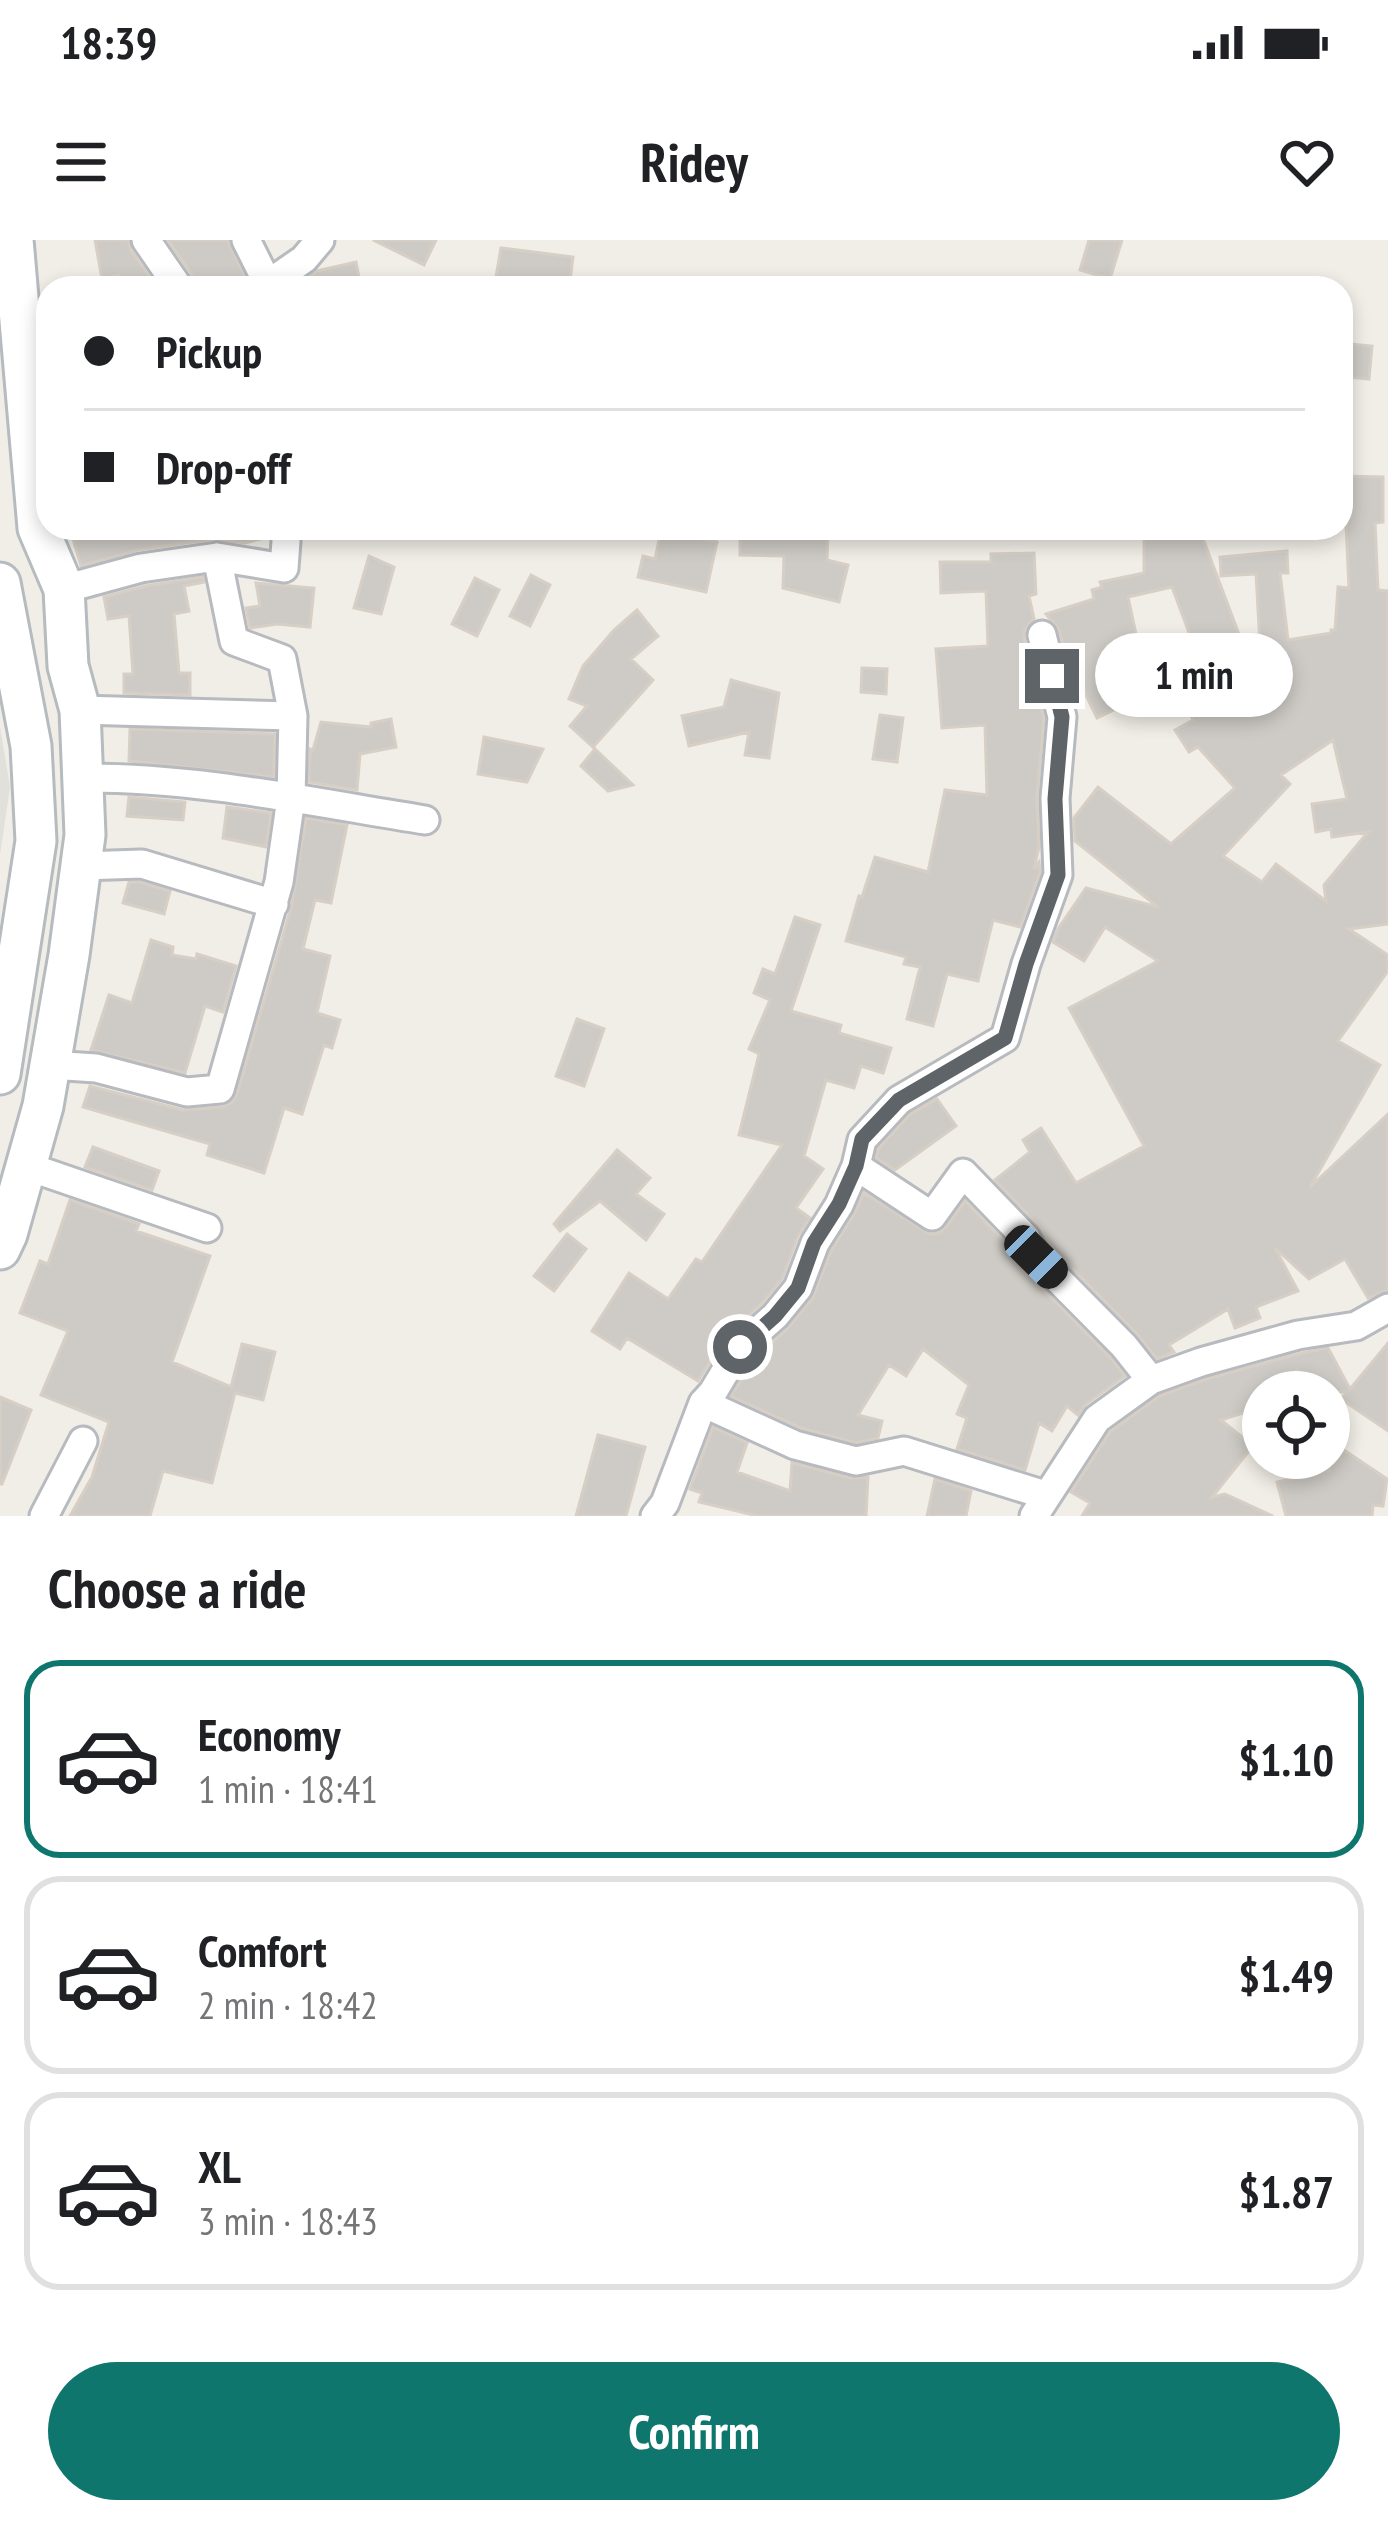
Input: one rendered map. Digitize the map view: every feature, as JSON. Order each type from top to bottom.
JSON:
[{"type":"main road","points":[[13,240],[36,430]]},
{"type":"main road","points":[[0,1249],[43,1106],[85,835],[80,710],[68,666],[64,589],[43,540]]},
{"type":"main road","points":[[0,584],[31,746],[36,841],[0,1074]]},
{"type":"street","points":[[146,240],[170,276]]},
{"type":"street","points":[[246,240],[264,276]]},
{"type":"street","points":[[282,276],[320,240]]},
{"type":"street","points":[[64,589],[141,568],[217,556],[284,568],[286,540]]},
{"type":"street","points":[[50,1065],[96,1068],[187,1092],[220,1089],[274,904],[290,798],[292,716],[282,659],[234,641],[217,556]]},
{"type":"street","points":[[655,1516],[665,1503],[703,1403],[740,1347],[798,1288],[814,1243],[856,1166],[862,1139],[899,1100],[1005,1038],[1058,875],[1055,799],[1062,717],[1042,635]]},
{"type":"street","points":[[80,710],[292,716]]},
{"type":"street","points":[[81,778],[129,777],[425,820]]},
{"type":"street","points":[[81,866],[142,864],[274,904]]},
{"type":"street","points":[[26,1166],[207,1228]]},
{"type":"street","points":[[856,1166],[932,1216],[962,1173],[1151,1380]]},
{"type":"street","points":[[703,1403],[795,1445],[856,1461],[904,1451],[1039,1506],[1097,1419],[1151,1380],[1298,1335],[1356,1327],[1388,1308]]},
{"type":"street","points":[[44,1516],[83,1441]]},
{"type":"shaded area","points":[[0,727],[10,787],[0,855]]},
{"type":"building","points":[[95,240],[128,240],[149,276],[119,275],[101,276]]},
{"type":"building","points":[[168,240],[228,240],[244,276],[193,276]]},
{"type":"building","points":[[373,240],[436,240],[424,265]]},
{"type":"building","points":[[1089,240],[1122,240],[1111,276],[1080,270]]},
{"type":"building","points":[[501,248],[573,257],[571,276],[496,276]]},
{"type":"building","points":[[356,262],[359,276],[310,276]]},
{"type":"building","points":[[1353,344],[1372,346],[1369,379],[1353,378]]},
{"type":"building","points":[[1353,476],[1383,477],[1383,522],[1375,523],[1378,590],[1388,591],[1388,924],[1349,929],[1388,955],[1388,971],[1338,1041],[1380,1065],[1310,1187],[1388,1114],[1388,1290],[1368,1298],[1345,1259],[1309,1279],[1275,1248],[1298,1291],[1256,1307],[1260,1318],[1235,1328],[1228,1309],[1169,1345],[1174,1352],[1157,1359],[995,1180],[1030,1152],[1023,1140],[1041,1128],[1076,1183],[1144,1146],[1069,1008],[1158,961],[1105,927],[1084,961],[1053,942],[1086,888],[1158,907],[1075,841],[1074,818],[1098,787],[1171,844],[1235,788],[1198,747],[1189,752],[1175,730],[1193,720],[1174,681],[1097,718],[1059,630],[1046,614],[1094,599],[1092,590],[1102,587],[1100,582],[1144,573],[1144,540],[1204,540],[1263,698],[1256,574],[1221,576],[1220,557],[1287,551],[1288,573],[1280,573],[1288,640],[1335,630],[1338,587],[1349,588],[1347,540],[1353,540]],"holes":[[[1172,587],[1194,646],[1144,671],[1128,597]],[[1333,740],[1347,799],[1312,804],[1316,832],[1331,829],[1332,837],[1368,832],[1324,885],[1326,901],[1276,864],[1262,882],[1223,856],[1290,784],[1281,775]]]},
{"type":"building","points":[[73,540],[207,540],[138,550],[81,566]]},
{"type":"building","points":[[659,540],[717,542],[706,592],[638,577],[643,556],[655,559]]},
{"type":"building","points":[[740,540],[828,540],[827,560],[848,565],[839,602],[783,588],[784,556],[740,555]]},
{"type":"building","points":[[1034,553],[1036,594],[1029,596],[1034,619],[1024,638],[1044,718],[1034,869],[1039,862],[1040,872],[1020,927],[993,920],[978,981],[947,974],[933,1026],[907,1019],[920,967],[904,964],[906,957],[846,941],[875,857],[928,872],[945,790],[987,795],[985,725],[942,728],[936,649],[988,646],[986,591],[941,593],[940,562],[991,562],[991,554]]},
{"type":"building","points":[[369,556],[394,567],[381,614],[354,608]]},
{"type":"building","points":[[531,575],[550,585],[530,626],[510,616]]},
{"type":"building","points":[[203,577],[204,582],[184,586],[189,611],[174,614],[179,673],[190,673],[190,695],[124,693],[124,674],[133,674],[129,616],[108,619],[104,597]]},
{"type":"building","points":[[475,578],[499,590],[477,636],[452,624]]},
{"type":"building","points":[[256,583],[314,588],[310,627],[250,628],[246,608],[260,606]]},
{"type":"building","points":[[637,610],[658,636],[631,659],[653,680],[593,747],[570,726],[587,706],[569,699],[583,666]]},
{"type":"building","points":[[862,668],[887,669],[886,694],[861,692]]},
{"type":"building","points":[[731,680],[779,693],[769,758],[745,755],[749,732],[689,746],[682,716],[724,707]]},
{"type":"building","points":[[880,715],[903,718],[897,762],[873,759]]},
{"type":"building","points":[[391,719],[396,747],[360,754],[357,790],[309,782],[310,749],[321,722],[371,727],[371,723]]},
{"type":"building","points":[[130,729],[275,734],[274,777],[129,761]]},
{"type":"building","points":[[484,737],[543,749],[527,782],[478,774]]},
{"type":"building","points":[[595,749],[633,785],[608,791],[581,766]]},
{"type":"building","points":[[129,797],[185,802],[183,820],[127,816]]},
{"type":"building","points":[[227,807],[271,813],[266,847],[223,838]]},
{"type":"building","points":[[306,818],[347,825],[331,903],[315,900],[303,949],[330,956],[317,1013],[340,1020],[332,1048],[324,1045],[302,1114],[284,1108],[264,1173],[207,1155],[210,1144],[83,1107],[90,1086],[183,1110],[232,1102],[291,908]]},
{"type":"building","points":[[129,882],[170,891],[164,914],[123,903]]},
{"type":"building","points":[[795,917],[820,925],[791,1011],[841,1025],[839,1033],[891,1048],[883,1073],[861,1066],[854,1088],[826,1080],[804,1156],[823,1169],[796,1208],[810,1218],[782,1279],[725,1337],[698,1381],[627,1338],[620,1349],[592,1331],[629,1273],[668,1299],[696,1259],[702,1262],[782,1145],[739,1135],[759,1054],[749,1049],[770,1000],[754,993],[763,969],[775,974]]},
{"type":"building","points":[[151,940],[173,947],[172,955],[196,959],[197,954],[236,966],[223,1012],[205,1006],[185,1073],[91,1050],[109,995],[132,1003]]},
{"type":"building","points":[[577,1019],[604,1029],[584,1086],[556,1076]]},
{"type":"building","points":[[937,1099],[956,1126],[895,1170],[876,1158],[878,1149],[910,1114]]},
{"type":"building","points":[[93,1147],[159,1171],[152,1190],[85,1167]]},
{"type":"building","points":[[617,1150],[650,1178],[636,1194],[664,1214],[646,1240],[600,1201],[560,1231],[554,1224]]},
{"type":"building","points":[[864,1193],[930,1234],[946,1227],[965,1201],[1011,1249],[1023,1270],[1125,1376],[1078,1415],[1067,1406],[1052,1431],[1039,1423],[1025,1470],[957,1449],[967,1418],[957,1414],[969,1385],[923,1349],[906,1376],[889,1365],[858,1415],[882,1421],[878,1438],[856,1443],[801,1428],[731,1396],[754,1359],[812,1299],[831,1251]]},
{"type":"building","points":[[70,1200],[139,1224],[136,1231],[210,1256],[172,1362],[231,1387],[242,1344],[275,1352],[263,1400],[235,1393],[212,1483],[163,1471],[150,1516],[70,1516],[92,1477],[109,1422],[41,1395],[68,1331],[20,1313],[40,1261],[48,1264]]},
{"type":"building","points":[[567,1234],[586,1249],[554,1291],[534,1276]]},
{"type":"building","points":[[1388,1343],[1388,1431],[1350,1405],[1350,1389]]},
{"type":"building","points":[[1328,1348],[1340,1371],[1242,1371],[1242,1413],[1221,1420],[1242,1437],[1242,1460],[1212,1497],[1225,1494],[1273,1516],[1082,1516],[1090,1503],[1071,1492],[1110,1432],[1159,1396],[1206,1379]]},
{"type":"building","points":[[0,1397],[31,1410],[2,1484],[0,1484]]},
{"type":"building","points":[[713,1427],[747,1443],[737,1472],[790,1491],[792,1463],[851,1478],[868,1477],[866,1516],[758,1516],[699,1502],[702,1493],[690,1489]]},
{"type":"building","points":[[598,1435],[645,1447],[626,1516],[576,1516]]},
{"type":"building","points":[[1350,1454],[1387,1479],[1383,1506],[1373,1505],[1372,1516],[1286,1516],[1277,1482],[1350,1479]]},
{"type":"building","points":[[935,1479],[971,1491],[966,1516],[927,1516]]},
{"type":"route","points":[[740,1347],[798,1288],[814,1243],[856,1166],[862,1139],[899,1100],[1005,1038],[1058,875],[1055,799],[1062,717],[1052,676]]}]
